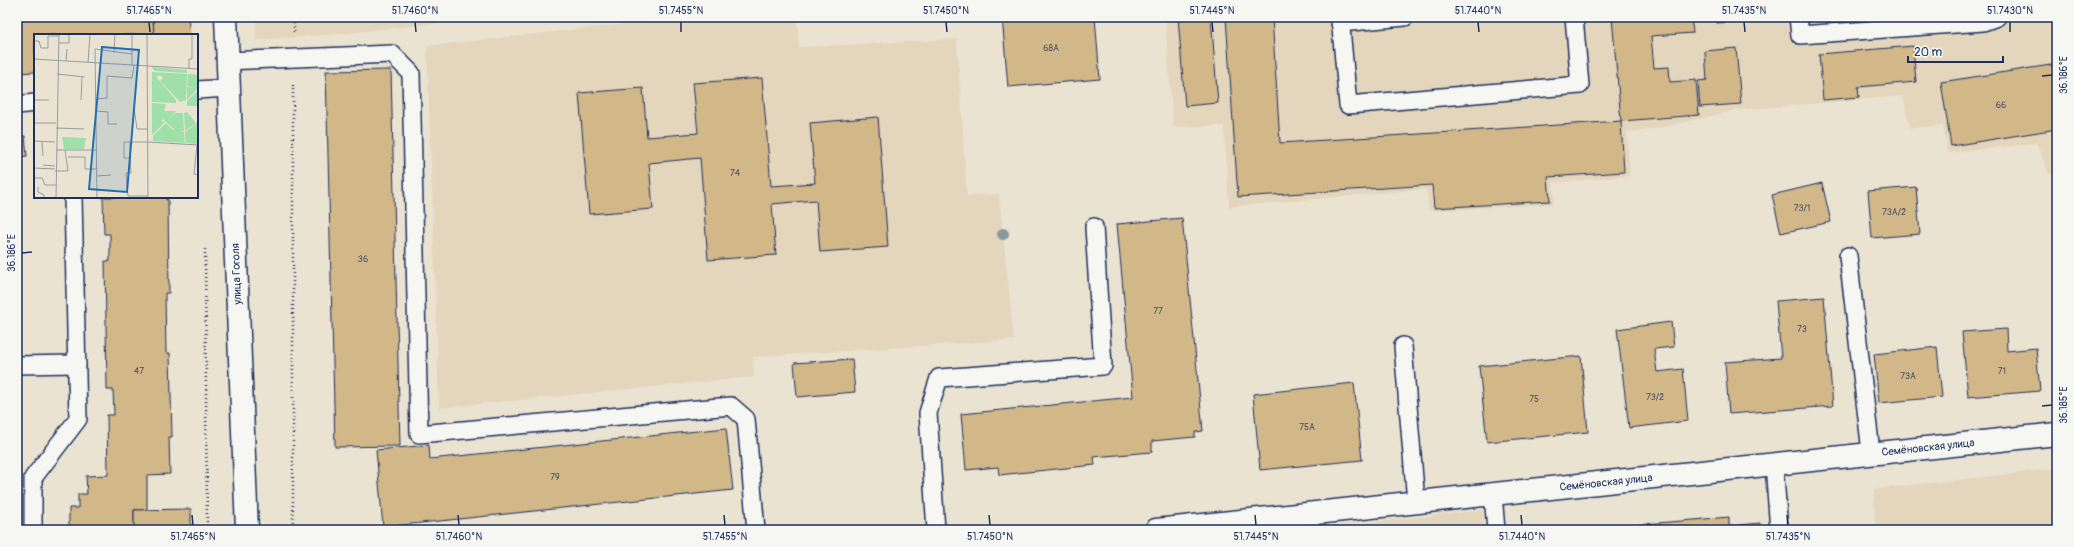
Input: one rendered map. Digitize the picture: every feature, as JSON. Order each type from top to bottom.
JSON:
[{"type":"street","name":"улица Гоголя","points":[[226,17],[247,530]]},
{"type":"street","name":"Семёновская улица","points":[[1156,530],[1774,464],[1871,452],[2057,434]]},
{"type":"lane","points":[[1405,17],[1340,20],[1348,105],[1580,85],[1574,17]]},
{"type":"lane","points":[[1798,17],[1800,35],[1983,22],[1997,17]]},
{"type":"lane","points":[[227,61],[392,54],[411,73],[419,434],[731,406],[746,419],[756,530]]},
{"type":"lane","points":[[198,90],[228,88]]},
{"type":"lane","points":[[17,104],[34,103]]},
{"type":"lane","points":[[33,530],[32,478],[78,420],[73,198]]},
{"type":"lane","points":[[936,530],[928,413],[939,378],[1103,366],[1094,227]]},
{"type":"lane","points":[[1848,256],[1871,452]]},
{"type":"lane","points":[[1403,346],[1416,502]]},
{"type":"lane","points":[[17,365],[77,364]]},
{"type":"lane","points":[[1774,464],[1779,530]]},
{"type":"lane","points":[[1493,494],[1496,530]]},
{"type":"path","points":[[293,530],[294,17]]},
{"type":"path","points":[[206,247],[207,530]]},
{"type":"shaded area","points":[[256,17],[497,17],[328,35],[256,40]]},
{"type":"shaded area","points":[[687,17],[797,17],[799,47],[957,39],[967,196],[999,194],[1014,340],[753,357],[754,377],[439,408],[427,46]]},
{"type":"shaded area","points":[[1165,17],[2057,17],[2057,174],[2049,174],[2036,143],[1948,153],[1943,126],[1910,128],[1903,96],[1738,110],[1659,128],[1627,132],[1630,176],[1553,183],[1554,204],[1429,211],[1426,189],[1229,207],[1224,126],[1173,127]]},
{"type":"shaded area","points":[[17,384],[22,530],[17,530]]},
{"type":"shaded area","points":[[2057,469],[2057,530],[1875,530],[1874,489]]},
{"type":"shaded area","points":[[1483,510],[1485,530],[1300,530]]},
{"type":"building","points":[[17,17],[153,17],[154,34],[34,34],[34,72],[17,73]]},
{"type":"building","points":[[153,17],[188,17],[190,34],[154,34]]},
{"type":"building","points":[[1002,17],[1095,17],[1100,79],[1008,87]]},
{"type":"building","points":[[1178,17],[1211,17],[1218,103],[1185,106]]},
{"type":"building","points":[[1226,17],[1272,17],[1280,143],[1621,121],[1624,172],[1548,177],[1550,201],[1434,208],[1432,185],[1238,197]]},
{"type":"building","points":[[1612,17],[1691,17],[1693,33],[1651,36],[1654,68],[1669,67],[1670,82],[1696,80],[1699,115],[1621,121]]},
{"type":"building","points":[[1717,17],[1743,17],[1744,21],[1717,23]]},
{"type":"building","points":[[1913,46],[1916,82],[1858,87],[1859,97],[1823,100],[1819,54]]},
{"type":"building","points":[[1736,48],[1741,104],[1700,107],[1698,81],[1707,80],[1705,51]]},
{"type":"building","points":[[2057,64],[2057,129],[1951,146],[1941,82]]},
{"type":"building","points":[[391,70],[400,446],[335,447],[326,71]]},
{"type":"building","points":[[762,78],[771,186],[815,183],[810,123],[878,117],[888,247],[820,252],[816,200],[772,204],[776,255],[708,260],[700,158],[649,163],[653,209],[589,214],[579,93],[643,88],[647,137],[698,133],[693,83]]},
{"type":"building","points":[[17,136],[25,136],[27,156],[17,157]]},
{"type":"building","points":[[1822,183],[1831,222],[1781,233],[1772,195]]},
{"type":"building","points":[[1916,187],[1920,234],[1872,238],[1868,191]]},
{"type":"building","points":[[103,198],[168,199],[169,293],[165,293],[166,353],[170,353],[172,437],[169,437],[170,474],[147,475],[147,510],[134,510],[134,530],[69,530],[69,508],[78,508],[78,494],[87,494],[86,476],[108,475],[107,415],[114,415],[113,390],[107,390],[105,261],[110,261],[110,234],[104,234]]},
{"type":"building","points":[[1182,218],[1203,431],[1195,432],[1195,437],[1152,441],[1152,452],[1094,457],[1095,465],[999,475],[998,467],[966,470],[961,414],[1133,397],[1117,224]]},
{"type":"building","points":[[1824,297],[1833,406],[1729,414],[1725,362],[1781,358],[1776,301]]},
{"type":"building","points":[[1671,322],[1674,347],[1654,349],[1657,372],[1683,369],[1688,421],[1629,428],[1617,329]]},
{"type":"building","points":[[2006,329],[2007,351],[2036,348],[2040,391],[1968,397],[1962,332]]},
{"type":"building","points":[[1937,347],[1942,397],[1879,403],[1874,354]]},
{"type":"building","points":[[1581,356],[1588,432],[1487,442],[1479,366]]},
{"type":"building","points":[[852,359],[855,392],[797,397],[794,363]]},
{"type":"building","points":[[1354,383],[1362,460],[1260,470],[1253,394]]},
{"type":"building","points":[[726,428],[733,490],[383,527],[376,450],[429,445],[430,459]]},
{"type":"building","points":[[191,509],[191,530],[134,530],[134,510]]},
{"type":"building","points":[[1729,517],[1729,526],[1760,523],[1760,530],[1633,530],[1633,525]]}]
